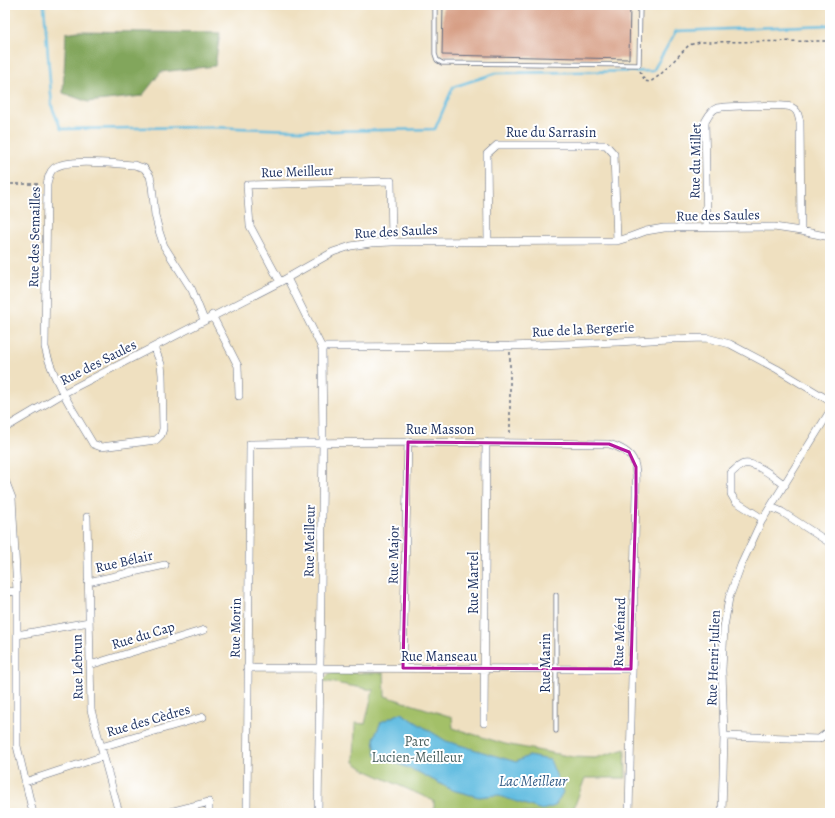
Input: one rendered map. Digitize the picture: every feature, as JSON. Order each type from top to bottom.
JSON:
[{"type":"street","name":"Rue du Millet","points":[[707,228],[706,122],[710,114],[717,108],[790,106],[797,111],[800,122],[801,231]]},
{"type":"street","name":"Rue du Sarrasin","points":[[488,241],[487,154],[497,144],[606,145],[614,154],[617,241]]},
{"type":"street","name":"Rue des Semailles","points":[[154,347],[162,375],[163,429],[161,435],[156,440],[101,447],[93,444],[64,393],[48,358],[45,347],[47,185],[48,177],[54,169],[62,164],[73,162],[134,165],[144,168],[150,176],[155,215],[164,246],[192,290],[204,320]]},
{"type":"street","name":"Rue Meilleur","points":[[318,813],[323,442],[321,347],[250,226],[247,185],[392,181],[392,242]]},
{"type":"street","name":"Rue des Saules","points":[[5,428],[64,393],[283,280],[333,252],[351,246],[392,242],[617,241],[646,231],[664,228],[774,227],[830,237]]},
{"type":"street","points":[[212,316],[238,366],[239,396]]},
{"type":"street","name":"Rue de la Bergerie","points":[[321,347],[510,346],[707,338],[730,344],[777,369],[830,401]]},
{"type":"street","name":"Rue Henri-Julien","points":[[722,813],[724,627],[729,598],[741,565],[763,519],[830,411]]},
{"type":"street","name":"Rue Masson","points":[[250,444],[323,442],[510,442],[609,444],[620,447],[629,452]]},
{"type":"street","name":"Rue Major","points":[[403,668],[408,442]]},
{"type":"street","name":"Rue Martel","points":[[484,723],[486,442]]},
{"type":"street","name":"Rue Morin","points":[[247,813],[250,444]]},
{"type":"street","name":"Rue Ménard","points":[[629,452],[636,467],[629,813]]},
{"type":"street","points":[[763,519],[735,501],[731,494],[732,473],[744,464],[752,465],[759,467],[785,485]]},
{"type":"street","points":[[5,480],[12,498],[17,591],[17,746],[33,813]]},
{"type":"street","points":[[771,507],[782,512],[830,543]]},
{"type":"street","name":"Rue Lebrun","points":[[86,517],[91,710],[119,813]]},
{"type":"street","name":"Rue Bélair","points":[[88,582],[165,565]]},
{"type":"street","points":[[5,592],[17,591]]},
{"type":"street","points":[[17,635],[89,622]]},
{"type":"street","name":"Rue du Cap","points":[[90,665],[204,630]]},
{"type":"street","name":"Rue Manseau","points":[[247,668],[631,669]]},
{"type":"street","name":"Rue des Cèdres","points":[[101,747],[202,717]]},
{"type":"street","points":[[724,736],[819,739],[828,732],[830,726]]},
{"type":"street","name":"Rue des Cèdres","points":[[25,782],[104,756]]},
{"type":"street","points":[[166,813],[209,802],[209,813]]},
{"type":"lane","points":[[435,5],[435,54],[437,60],[442,63],[639,65],[640,5]]},
{"type":"lane","name":"Rue Marin","points":[[556,595],[556,730]]},
{"type":"path","points":[[639,65],[641,76],[645,81],[650,82],[660,75],[689,45],[700,42],[830,41]]},
{"type":"path","points":[[5,184],[47,185]]},
{"type":"path","points":[[510,346],[510,442]]},
{"type":"highlighted area","points":[[408,442],[609,444],[629,452],[636,467],[631,669],[403,668]]},
{"type":"green space","points":[[78,31],[220,33],[215,66],[161,72],[142,96],[88,102],[63,93],[66,33]]},
{"type":"green space","name":"Parc Lucien-Meilleur","points":[[330,673],[384,673],[385,696],[452,717],[453,728],[505,744],[573,757],[595,758],[625,749],[626,778],[585,778],[572,813],[434,813],[434,801],[365,770],[354,762],[355,723],[365,724],[373,690],[324,681]]},
{"type":"water","name":"Lac Meilleur","points":[[401,713],[446,741],[516,762],[528,756],[550,760],[563,792],[555,806],[542,810],[496,795],[479,797],[452,790],[418,772],[376,755],[374,738],[381,722]]},
{"type":"building","points":[[443,5],[630,5],[629,59],[442,55]]},
{"type":"waterway","points":[[44,5],[52,107],[61,129],[207,127],[328,131],[435,129],[453,87],[496,73],[653,71],[676,31],[830,25]]}]
